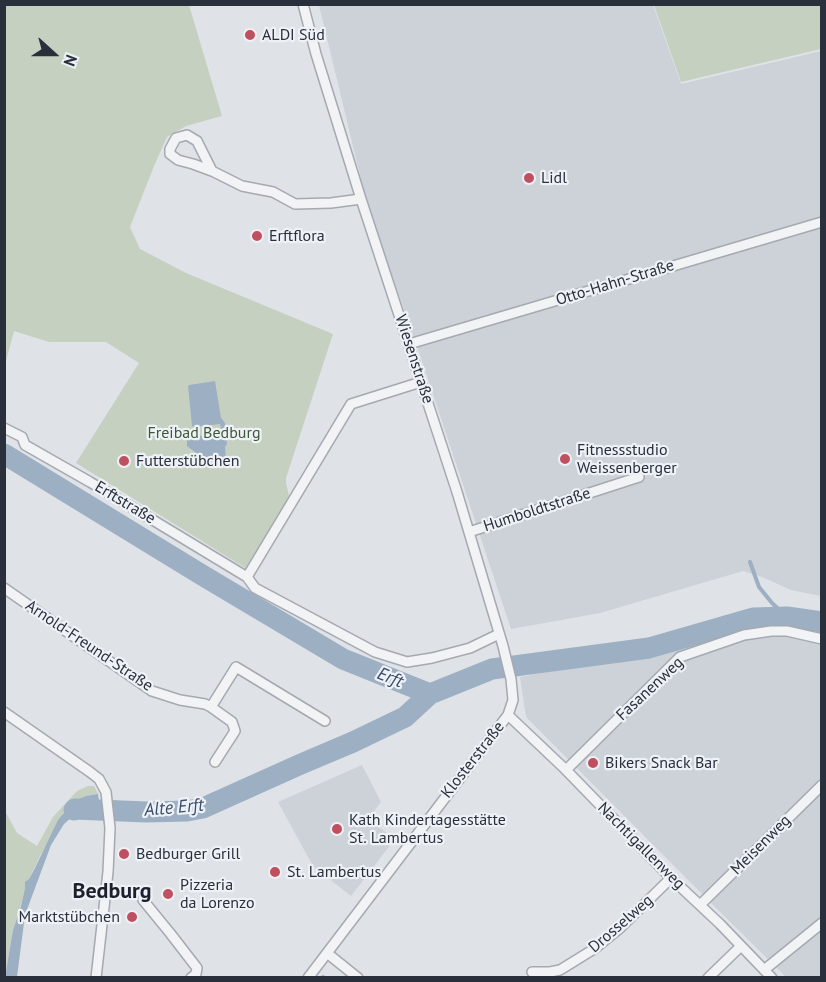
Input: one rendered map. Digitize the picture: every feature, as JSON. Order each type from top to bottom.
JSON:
[{"type":"street","name":"Wiesenstraße","points":[[303,4],[361,199],[469,532],[503,646],[512,679],[513,700],[508,715]]},
{"type":"street","points":[[212,171],[197,141],[187,135],[176,138],[170,154],[178,160],[212,171],[242,186],[273,192],[295,204],[361,199]]},
{"type":"street","name":"Otto-Hahn-Straße","points":[[409,344],[822,222]]},
{"type":"street","points":[[247,578],[351,404],[421,382]]},
{"type":"street","name":"Erftstraße","points":[[4,428],[22,437],[25,445],[247,578],[255,588],[375,652],[406,662],[470,648],[499,634]]},
{"type":"street","name":"Humboldtstraße","points":[[469,532],[639,477]]},
{"type":"street","name":"Arnold-Freund-Straße","points":[[4,588],[152,691],[180,700],[205,704],[232,722],[235,731],[215,762]]},
{"type":"street","name":"Fasanenweg","points":[[566,770],[680,657],[744,635],[771,631],[787,631],[822,639]]},
{"type":"street","points":[[211,707],[237,667],[325,721]]},
{"type":"street","points":[[4,712],[99,779],[104,786],[110,828],[108,872],[96,978]]},
{"type":"street","name":"Nachtigallenweg","points":[[508,715],[566,770],[772,978]]},
{"type":"street","name":"Klosterstraße","points":[[308,977],[508,715]]},
{"type":"street","name":"Meisenweg","points":[[700,905],[822,785]]},
{"type":"street","name":"Drosselweg","points":[[532,972],[560,970],[594,949],[620,928],[671,878]]},
{"type":"street","points":[[143,900],[197,968],[196,974],[191,978]]},
{"type":"street","points":[[764,970],[822,923]]},
{"type":"street","points":[[708,978],[741,946]]},
{"type":"street","points":[[327,953],[358,978]]},
{"type":"shaded area","points":[[319,5],[653,5],[681,84],[821,51],[821,596],[791,590],[743,571],[600,613],[511,629],[367,204]]},
{"type":"shaded area","points":[[788,622],[821,628],[821,977],[786,977],[713,905],[526,717],[520,677],[650,653],[757,625]]},
{"type":"shaded area","name":"Kath Kindertagesstätte St. Lambertus","points":[[362,765],[381,802],[368,819],[395,839],[351,896],[313,866],[278,802]]},
{"type":"green space","name":"Freibad Bedburg","points":[[5,5],[189,5],[222,116],[186,126],[167,137],[130,227],[140,249],[186,273],[333,334],[286,478],[289,496],[247,569],[76,463],[139,363],[106,342],[49,342],[14,331],[5,361]]},
{"type":"green space","points":[[654,5],[821,5],[821,49],[681,82]]},
{"type":"green space","points":[[94,786],[98,794],[76,800],[41,854],[29,879],[13,930],[5,976],[5,811],[17,833],[37,846],[53,817],[77,791]]},
{"type":"water","points":[[215,381],[221,418],[225,423],[226,460],[225,462],[202,464],[196,468],[195,452],[187,446],[187,440],[222,433],[220,424],[192,426],[188,386]]},
{"type":"water","points":[[98,794],[101,815],[83,813],[72,817],[64,824],[51,845],[25,915],[17,977],[5,977],[13,930],[21,906],[25,882],[34,870],[58,820],[76,800]]},
{"type":"waterway","name":"Erft","points":[[4,454],[343,659],[430,694],[492,669],[649,648],[753,618],[787,617],[822,622]]},
{"type":"waterway","points":[[750,562],[759,587],[787,617]]},
{"type":"waterway","name":"Alte Erft","points":[[74,810],[146,812],[187,811],[203,808],[405,717],[430,694]]},
{"type":"place","name":"ALDI Süd","points":[[250,35]]},
{"type":"place","name":"Lidl","points":[[529,178]]},
{"type":"place","name":"Erftflora","points":[[257,236]]},
{"type":"place","name":"Fitnessstudio Weissenberger","points":[[565,459]]},
{"type":"place","name":"Futterstübchen","points":[[124,461]]},
{"type":"place","name":"Bikers Snack Bar","points":[[593,763]]},
{"type":"place","name":"Kath Kindertagesstätte St. Lambertus","points":[[337,829]]},
{"type":"place","name":"Bedburger Grill","points":[[124,854]]},
{"type":"place","name":"St. Lambertus","points":[[275,872]]},
{"type":"place","name":"Pizzeria da Lorenzo","points":[[168,894]]},
{"type":"place","name":"Marktstübchen","points":[[132,917]]},
{"type":"district","name":"Bedburg","points":[[112,892]]}]
